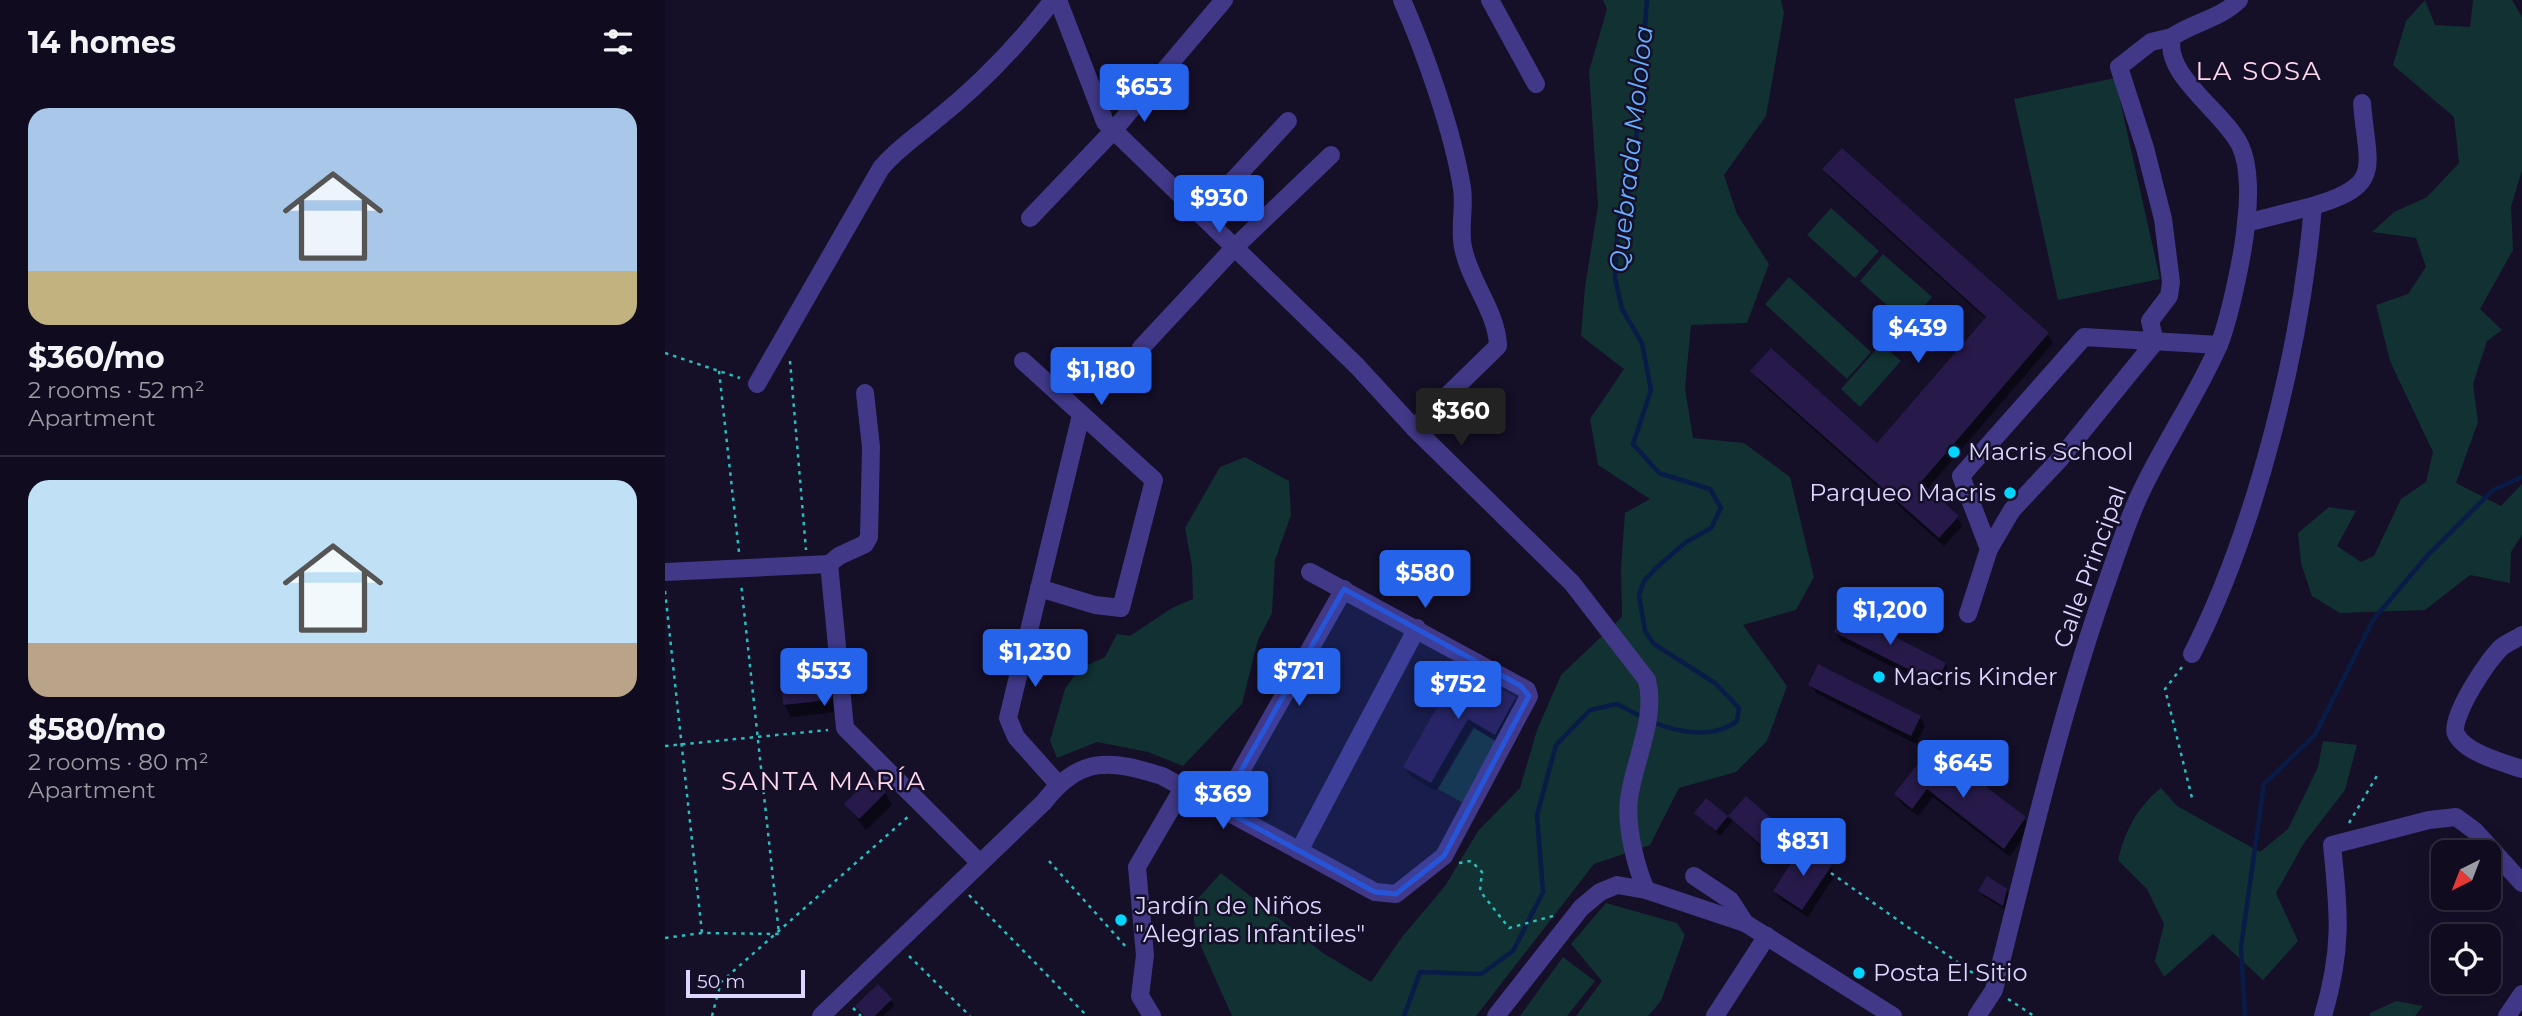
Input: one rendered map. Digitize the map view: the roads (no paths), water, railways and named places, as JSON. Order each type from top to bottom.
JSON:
[{"type":"street","points":[[757,384],[881,168],[904,142],[937,120],[1017,46],[1053,0]]},
{"type":"street","points":[[1058,0],[1105,122],[1357,366],[1414,428],[1572,583],[1647,680],[1648,712],[1629,802],[1638,872],[1646,890]]},
{"type":"street","points":[[1030,218],[1113,131],[1224,0]]},
{"type":"street","points":[[1402,0],[1416,32],[1454,153],[1463,190],[1463,246],[1479,292],[1498,330],[1498,346],[1414,428]]},
{"type":"street","points":[[1490,0],[1536,84]]},
{"type":"street","points":[[2155,342],[2150,321],[2168,296],[2171,282],[2163,219],[2145,148],[2119,67],[2151,42],[2172,37],[2196,23],[2215,17],[2239,0]]},
{"type":"street","name":"Calle Principal","points":[[1977,1016],[1994,990],[2056,746],[2108,577],[2141,492],[2219,345],[2246,223],[2246,166],[2241,146],[2227,124],[2173,63],[2169,49],[2172,37]]},
{"type":"street","points":[[2246,223],[2347,196],[2362,185],[2367,173],[2362,103]]},
{"type":"street","points":[[1201,215],[1289,121]]},
{"type":"street","points":[[1141,348],[1234,247],[1331,155]]},
{"type":"street","points":[[2192,654],[2229,569],[2266,454],[2295,334],[2313,206]]},
{"type":"street","points":[[1989,549],[1961,476],[2084,337],[2219,345]]},
{"type":"street","points":[[1968,614],[1989,549],[2012,510],[2059,460],[2155,342]]},
{"type":"street","points":[[1023,361],[1154,480],[1121,608],[1095,605],[1039,588]]},
{"type":"street","points":[[665,572],[829,564],[839,556],[859,549],[869,537],[871,447],[865,393]]},
{"type":"street","points":[[1058,784],[1016,737],[1008,718],[1081,415]]},
{"type":"street","points":[[829,564],[845,728],[980,863]]},
{"type":"street","points":[[821,1016],[1044,802],[1058,784],[1100,763],[1127,765],[1162,776],[1375,892],[1396,894],[1444,856],[1529,696],[1527,690],[1310,572]]},
{"type":"street","points":[[1220,808],[1344,589]]},
{"type":"street","points":[[1299,851],[1417,628]]},
{"type":"street","points":[[2522,635],[2501,647],[2456,716],[2455,728],[2457,736],[2470,747],[2522,769]]},
{"type":"street","points":[[1152,1016],[1140,996],[1143,966],[1137,867],[1183,788]]},
{"type":"street","points":[[2323,1016],[2338,949],[2339,895],[2332,845],[2429,820],[2456,817],[2475,831],[2522,883]]},
{"type":"street","points":[[1694,876],[1730,900],[1745,923]]},
{"type":"street","points":[[1496,1016],[1581,908],[1599,892],[1617,884],[1646,890],[1745,923],[1893,1016]]},
{"type":"street","points":[[1715,1016],[1767,936]]},
{"type":"street","points":[[2507,1016],[2522,995]]},
{"type":"waterway","name":"Quebrada Mololoa","points":[[1647,0],[1633,179],[1618,222],[1615,278],[1622,309],[1642,343],[1651,390],[1633,444],[1659,473],[1710,489],[1721,508],[1711,528],[1686,542],[1657,567],[1644,581],[1639,595],[1645,631],[1654,644],[1715,683],[1739,708],[1737,721],[1728,727],[1707,732],[1674,729],[1653,722]]},
{"type":"waterway","points":[[2245,1016],[2241,947],[2264,784],[2315,735],[2373,620],[2427,556],[2493,490],[2522,477]]},
{"type":"waterway","name":"Quebrada Mololoa","points":[[1404,1016],[1420,972],[1481,974],[1513,951],[1543,892],[1537,815],[1556,745],[1590,710],[1617,704],[1642,717]]},
{"type":"place","name":"Macris School","points":[[1954,452]]},
{"type":"place","name":"Parqueo Macris","points":[[2010,493]]},
{"type":"place","name":"Macris Kinder","points":[[1879,677]]},
{"type":"place","name":"Jardín de Niños \"Alegrias Infantiles\"","points":[[1121,920]]},
{"type":"place","name":"Posta El Sitio","points":[[1859,973]]},
{"type":"district","name":"LA SOSA","points":[[2259,71]]},
{"type":"district","name":"SANTA MARÍA","points":[[824,781]]}]
